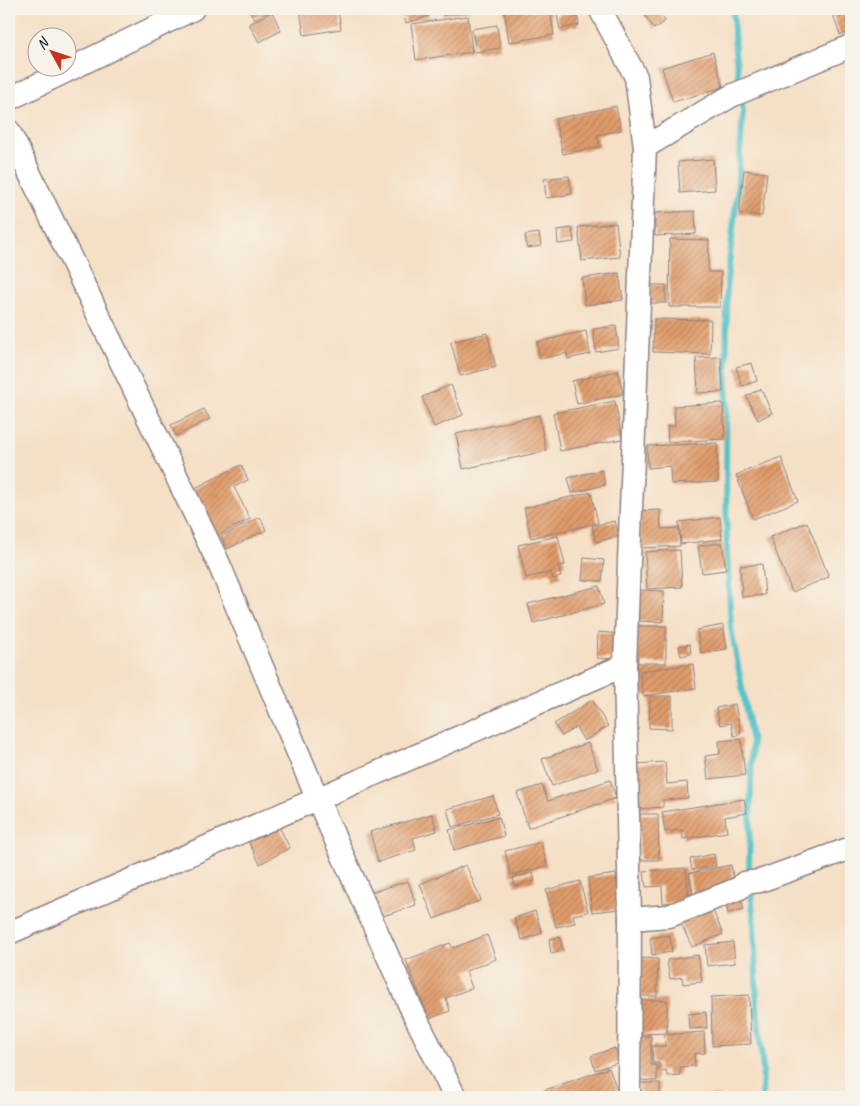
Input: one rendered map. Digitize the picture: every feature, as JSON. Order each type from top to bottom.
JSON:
[{"type":"street","points":[[9,99],[193,9]]},
{"type":"street","points":[[600,9],[636,77],[645,147],[625,665],[630,919],[629,1097]]},
{"type":"street","points":[[645,147],[740,92],[851,46]]},
{"type":"street","points":[[9,131],[219,564],[317,798],[410,1006],[455,1097]]},
{"type":"street","points":[[9,932],[625,665]]},
{"type":"street","points":[[630,919],[669,916],[752,882],[851,848]]},
{"type":"building","points":[[249,9],[275,9],[254,19]]},
{"type":"building","points":[[338,9],[341,29],[304,35],[300,10]]},
{"type":"building","points":[[414,9],[427,9],[429,16],[406,23],[403,12]]},
{"type":"building","points":[[442,9],[471,9],[471,10],[443,15]]},
{"type":"building","points":[[504,9],[550,9],[554,35],[509,42]]},
{"type":"building","points":[[652,9],[657,9],[665,21],[654,29],[644,14]]},
{"type":"building","points":[[831,9],[851,9],[851,31],[840,35]]},
{"type":"building","points":[[576,11],[579,25],[560,29],[557,15]]},
{"type":"building","points":[[272,12],[281,31],[259,42],[249,24]]},
{"type":"building","points":[[468,16],[472,52],[416,60],[411,24]]},
{"type":"building","points":[[497,25],[500,48],[476,52],[472,29]]},
{"type":"building","points":[[713,52],[723,87],[673,102],[662,68]]},
{"type":"building","points":[[616,106],[621,130],[597,135],[600,147],[563,154],[555,119]]},
{"type":"building","points":[[713,159],[715,190],[680,193],[678,162]]},
{"type":"building","points":[[744,170],[767,173],[762,216],[739,213]]},
{"type":"building","points":[[569,176],[572,194],[546,198],[544,179]]},
{"type":"building","points":[[695,211],[696,234],[655,236],[655,213]]},
{"type":"building","points":[[616,223],[620,257],[582,261],[578,227]]},
{"type":"building","points":[[572,228],[574,242],[558,244],[557,230]]},
{"type":"building","points":[[539,233],[541,246],[527,248],[525,235]]},
{"type":"building","points":[[670,239],[709,240],[708,272],[721,272],[720,307],[669,307]]},
{"type":"building","points":[[619,273],[623,300],[585,305],[582,278]]},
{"type":"building","points":[[650,285],[666,285],[666,303],[650,303]]},
{"type":"building","points":[[654,319],[711,320],[710,354],[653,352]]},
{"type":"building","points":[[616,326],[619,348],[596,352],[593,329]]},
{"type":"building","points":[[586,331],[590,354],[568,359],[567,353],[540,359],[537,342]]},
{"type":"building","points":[[487,333],[496,367],[460,376],[451,342]]},
{"type":"building","points":[[721,357],[723,392],[698,393],[696,358]]},
{"type":"building","points":[[752,363],[757,381],[742,386],[736,367]]},
{"type":"building","points":[[618,371],[623,394],[577,404],[572,381]]},
{"type":"building","points":[[451,385],[463,415],[434,427],[422,397]]},
{"type":"building","points":[[761,389],[772,413],[758,420],[746,396]]},
{"type":"building","points":[[615,401],[622,439],[560,451],[553,413]]},
{"type":"building","points":[[723,403],[725,439],[668,442],[667,426],[675,426],[674,406]]},
{"type":"building","points":[[204,409],[210,419],[176,436],[171,425]]},
{"type":"building","points":[[539,415],[546,451],[463,469],[456,434]]},
{"type":"building","points":[[717,443],[718,482],[671,484],[670,466],[648,468],[647,446]]},
{"type":"building","points":[[781,457],[798,501],[753,519],[736,475]]},
{"type":"building","points":[[241,465],[248,480],[234,487],[250,519],[215,537],[191,490]]},
{"type":"building","points":[[602,470],[605,485],[572,493],[568,478]]},
{"type":"building","points":[[591,492],[598,523],[531,538],[524,508]]},
{"type":"building","points":[[660,510],[661,529],[679,528],[680,546],[641,548],[639,511]]},
{"type":"building","points":[[260,517],[266,530],[227,549],[221,536]]},
{"type":"building","points":[[720,517],[722,539],[681,544],[679,522]]},
{"type":"building","points":[[615,521],[619,536],[596,542],[592,526]]},
{"type":"building","points":[[807,522],[829,577],[792,592],[770,537]]},
{"type":"building","points":[[558,536],[565,565],[558,566],[561,577],[553,579],[551,572],[526,578],[518,545]]},
{"type":"building","points":[[722,543],[726,570],[702,573],[698,546]]},
{"type":"building","points":[[680,550],[682,587],[647,589],[645,552]]},
{"type":"building","points":[[584,558],[604,560],[602,581],[582,580]]},
{"type":"building","points":[[762,564],[765,595],[742,597],[740,566]]},
{"type":"building","points":[[599,586],[604,604],[533,623],[528,604]]},
{"type":"building","points":[[637,590],[664,591],[663,622],[636,621]]},
{"type":"building","points":[[723,625],[727,649],[701,653],[697,630]]},
{"type":"building","points":[[637,626],[666,626],[666,663],[638,663]]},
{"type":"building","points":[[598,632],[621,634],[620,659],[597,658]]},
{"type":"building","points":[[690,644],[691,654],[681,656],[679,646]]},
{"type":"building","points":[[693,664],[696,688],[643,696],[640,671]]},
{"type":"building","points":[[650,696],[672,696],[672,729],[649,728]]},
{"type":"building","points":[[592,700],[608,726],[584,741],[576,727],[562,736],[554,724]]},
{"type":"building","points":[[735,704],[741,734],[734,736],[731,723],[720,725],[716,708]]},
{"type":"building","points":[[741,739],[745,775],[708,779],[705,756],[720,754],[719,741]]},
{"type":"building","points":[[588,743],[598,769],[552,786],[542,759]]},
{"type":"building","points":[[665,762],[667,784],[687,782],[688,798],[663,800],[663,807],[638,809],[635,764]]},
{"type":"building","points":[[610,780],[616,798],[528,828],[517,793],[542,785],[548,801]]},
{"type":"building","points":[[493,796],[498,814],[452,827],[447,809]]},
{"type":"building","points":[[744,799],[747,813],[725,817],[727,832],[683,839],[682,830],[665,832],[662,812]]},
{"type":"building","points":[[432,814],[437,831],[413,838],[416,850],[378,862],[370,832]]},
{"type":"building","points":[[638,814],[658,814],[659,860],[640,860]]},
{"type":"building","points":[[499,817],[504,836],[454,850],[449,830]]},
{"type":"building","points":[[276,821],[290,848],[260,864],[246,837]]},
{"type":"building","points":[[541,842],[547,866],[511,875],[505,851]]},
{"type":"building","points":[[714,854],[716,866],[692,870],[690,859]]},
{"type":"building","points":[[466,865],[481,900],[434,919],[420,884]]},
{"type":"building","points":[[731,865],[735,888],[693,896],[689,873]]},
{"type":"building","points":[[686,868],[689,901],[663,903],[662,886],[646,887],[644,871]]},
{"type":"building","points":[[533,872],[535,881],[515,886],[513,878]]},
{"type":"building","points":[[616,874],[620,909],[592,912],[588,878]]},
{"type":"building","points":[[408,881],[416,905],[380,917],[372,892]]},
{"type":"building","points":[[580,881],[588,912],[573,915],[575,923],[556,927],[546,890]]},
{"type":"building","points":[[740,895],[744,909],[728,913],[725,899]]},
{"type":"building","points":[[710,904],[723,934],[692,947],[678,917]]},
{"type":"building","points":[[535,911],[542,933],[522,940],[514,918]]},
{"type":"building","points":[[487,935],[496,959],[466,971],[472,988],[446,998],[450,1011],[429,1019],[406,960],[450,943],[453,948]]},
{"type":"building","points":[[670,935],[672,952],[652,955],[650,938]]},
{"type":"building","points":[[560,937],[563,951],[551,954],[549,939]]},
{"type":"building","points":[[733,942],[735,963],[707,966],[705,945]]},
{"type":"building","points":[[698,955],[702,982],[683,984],[682,977],[670,979],[667,960]]},
{"type":"building","points":[[641,958],[658,959],[657,996],[641,996]]},
{"type":"building","points":[[749,995],[751,1044],[712,1046],[711,997]]},
{"type":"building","points":[[639,1000],[667,1000],[667,1033],[640,1034]]},
{"type":"building","points":[[706,1012],[707,1028],[689,1029],[688,1014]]},
{"type":"building","points":[[704,1032],[705,1053],[694,1054],[695,1066],[680,1067],[680,1075],[667,1076],[666,1070],[659,1071],[659,1063],[653,1063],[652,1046],[665,1046],[664,1035]]},
{"type":"building","points":[[640,1036],[651,1036],[651,1065],[657,1065],[657,1081],[639,1080]]},
{"type":"building","points":[[615,1048],[620,1062],[595,1070],[591,1056]]},
{"type":"building","points":[[609,1068],[619,1095],[613,1097],[548,1097],[545,1090]]},
{"type":"building","points":[[639,1083],[660,1083],[660,1097],[639,1097]]},
{"type":"building","points":[[699,1095],[722,1096],[722,1097],[699,1097]]},
{"type":"waterway","points":[[733,9],[735,52],[740,87]]},
{"type":"waterway","points":[[741,97],[743,111],[737,194],[727,281],[727,552],[731,628],[752,742],[749,871],[763,1070],[762,1097]]}]
